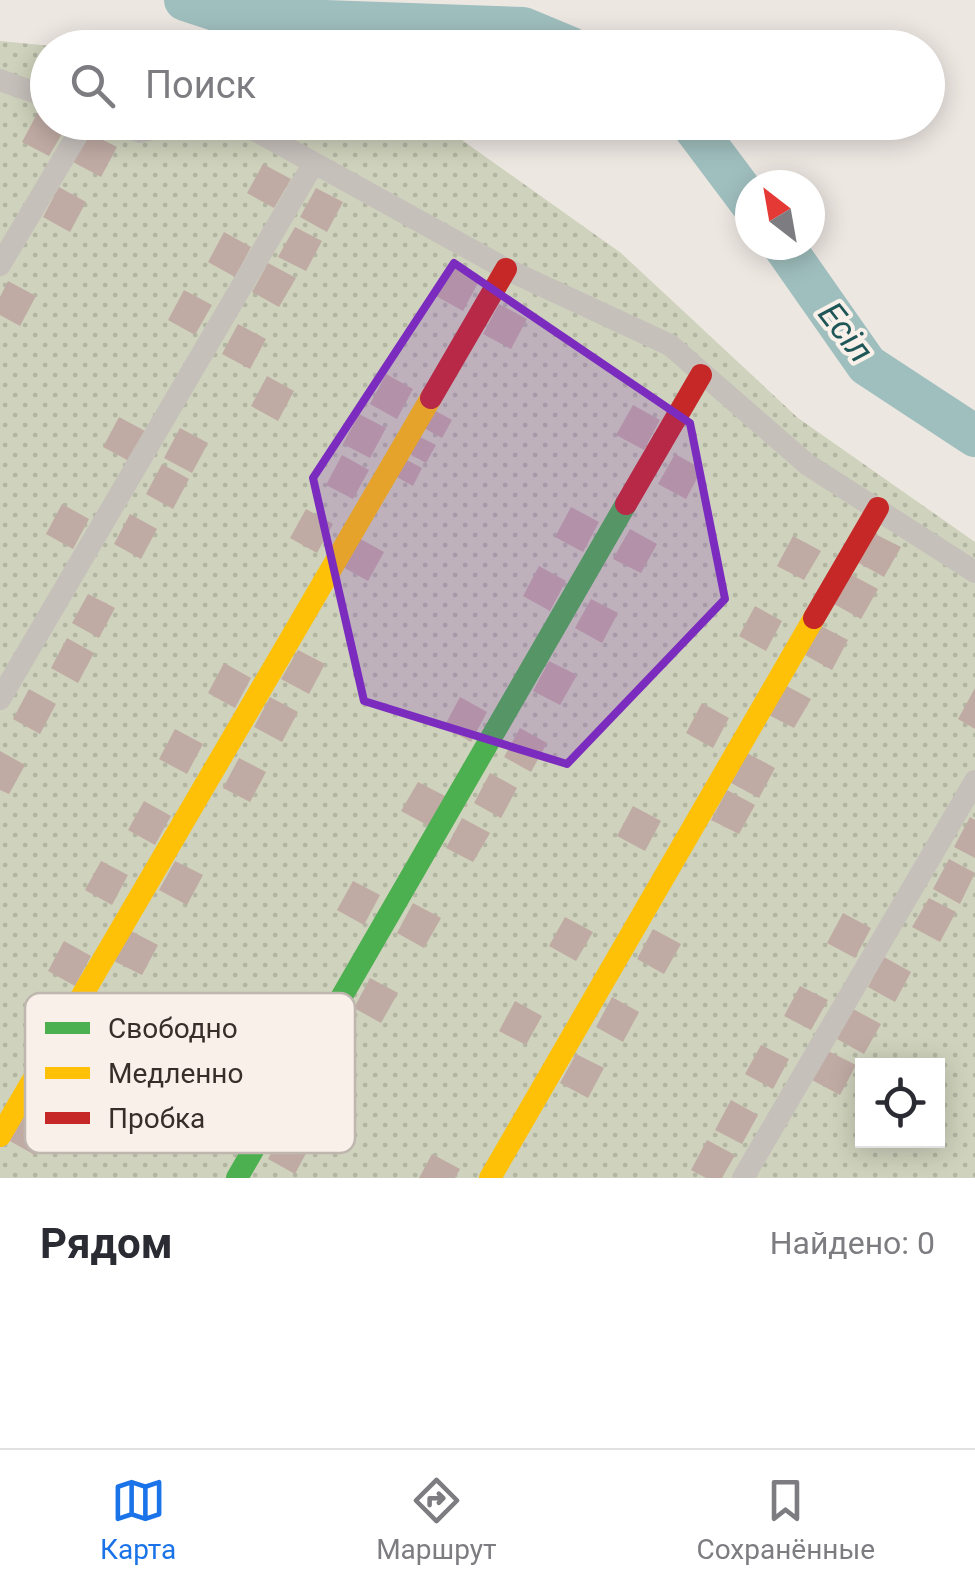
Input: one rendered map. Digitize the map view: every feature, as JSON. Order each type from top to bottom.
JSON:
[{"type":"street","points":[[0,80],[30,91]]},
{"type":"street","points":[[0,266],[74,140]]},
{"type":"street","points":[[276,140],[312,166],[506,269],[670,346],[700,376],[808,465],[975,572]]},
{"type":"street","points":[[0,699],[312,166]]},
{"type":"street","points":[[83,993],[506,269]]},
{"type":"street","points":[[344,993],[700,376]]},
{"type":"street","points":[[490,1178],[878,508]]},
{"type":"street","points":[[743,1178],[975,782]]},
{"type":"street","points":[[0,1136],[25,1093]]},
{"type":"street","points":[[237,1178],[251,1153]]},
{"type":"highlighted area","points":[[454,263],[690,423],[725,599],[567,764],[364,701],[313,478]]},
{"type":"green space","points":[[0,41],[30,44],[30,140],[462,140],[621,253],[798,418],[975,542],[975,1178],[0,1178]]},
{"type":"building","points":[[30,127],[30,140],[58,140],[49,156],[22,142]]},
{"type":"building","points":[[85,140],[103,140],[117,147],[101,177],[73,162]]},
{"type":"building","points":[[263,164],[291,179],[274,208],[247,193]]},
{"type":"building","points":[[59,187],[86,202],[70,232],[43,217]]},
{"type":"building","points":[[316,188],[343,202],[327,232],[300,217]]},
{"type":"building","points":[[295,227],[322,241],[306,271],[278,257]]},
{"type":"building","points":[[224,232],[251,247],[235,277],[208,262]]},
{"type":"building","points":[[268,263],[296,278],[279,307],[252,292]]},
{"type":"building","points":[[452,266],[479,281],[463,311],[436,296]]},
{"type":"building","points":[[8,281],[36,296],[20,326],[0,315],[0,297]]},
{"type":"building","points":[[184,290],[212,305],[195,335],[168,320]]},
{"type":"building","points":[[499,304],[527,319],[511,349],[483,334]]},
{"type":"building","points":[[238,324],[266,339],[250,369],[222,354]]},
{"type":"building","points":[[386,374],[413,389],[397,419],[370,404]]},
{"type":"building","points":[[267,376],[294,391],[278,421],[251,406]]},
{"type":"building","points":[[633,405],[660,420],[644,450],[616,435]]},
{"type":"building","points":[[434,410],[452,420],[442,438],[424,428]]},
{"type":"building","points":[[359,414],[386,428],[370,458],[343,444]]},
{"type":"building","points":[[119,417],[147,432],[131,462],[103,447]]},
{"type":"building","points":[[180,428],[208,443],[192,473],[164,458]]},
{"type":"building","points":[[418,436],[436,445],[426,463],[408,453]]},
{"type":"building","points":[[675,454],[702,469],[686,499],[658,484]]},
{"type":"building","points":[[342,455],[369,470],[353,499],[326,485]]},
{"type":"building","points":[[405,459],[422,468],[413,486],[395,476]]},
{"type":"building","points":[[162,464],[189,479],[173,509],[146,494]]},
{"type":"building","points":[[62,504],[89,519],[73,549],[46,534]]},
{"type":"building","points":[[571,507],[599,522],[583,552],[555,537]]},
{"type":"building","points":[[306,509],[333,524],[317,553],[290,538]]},
{"type":"building","points":[[130,514],[157,529],[141,559],[114,544]]},
{"type":"building","points":[[630,529],[657,544],[641,573],[613,559]]},
{"type":"building","points":[[873,533],[901,547],[884,577],[857,562]]},
{"type":"building","points":[[793,536],[821,551],[804,580],[777,566]]},
{"type":"building","points":[[357,537],[384,552],[368,581],[341,566]]},
{"type":"building","points":[[539,566],[566,581],[550,611],[523,596]]},
{"type":"building","points":[[850,574],[878,589],[861,619],[834,604]]},
{"type":"building","points":[[88,594],[115,608],[99,638],[72,623]]},
{"type":"building","points":[[591,599],[618,613],[602,643],[575,628]]},
{"type":"building","points":[[755,606],[782,621],[766,651],[739,636]]},
{"type":"building","points":[[821,626],[848,640],[832,670],[805,655]]},
{"type":"building","points":[[67,638],[94,653],[78,683],[51,668]]},
{"type":"building","points":[[298,650],[325,664],[309,694],[281,679]]},
{"type":"building","points":[[549,661],[577,675],[560,705],[533,691]]},
{"type":"building","points":[[224,663],[251,678],[235,708],[208,693]]},
{"type":"building","points":[[783,684],[811,699],[794,728],[767,714]]},
{"type":"building","points":[[975,688],[975,729],[958,719]]},
{"type":"building","points":[[29,689],[56,704],[40,734],[13,719]]},
{"type":"building","points":[[270,697],[298,712],[282,742],[254,727]]},
{"type":"building","points":[[460,697],[487,712],[471,742],[444,727]]},
{"type":"building","points":[[702,703],[729,718],[713,748],[686,733]]},
{"type":"building","points":[[520,728],[547,743],[531,772],[504,757]]},
{"type":"building","points":[[175,729],[203,744],[187,774],[159,759]]},
{"type":"building","points":[[0,751],[25,765],[9,794],[0,790]]},
{"type":"building","points":[[747,753],[775,768],[759,798],[731,783]]},
{"type":"building","points":[[239,758],[266,772],[250,802],[223,788]]},
{"type":"building","points":[[490,773],[517,788],[501,818],[474,803]]},
{"type":"building","points":[[418,782],[445,796],[429,826],[401,811]]},
{"type":"building","points":[[727,790],[755,805],[739,834],[711,820]]},
{"type":"building","points":[[144,801],[171,816],[155,845],[128,830]]},
{"type":"building","points":[[633,806],[661,821],[645,851],[617,836]]},
{"type":"building","points":[[970,817],[975,820],[975,858],[954,847]]},
{"type":"building","points":[[462,818],[490,833],[473,862],[446,848]]},
{"type":"building","points":[[949,859],[975,873],[960,904],[933,889]]},
{"type":"building","points":[[101,861],[128,875],[112,905],[85,890]]},
{"type":"building","points":[[175,861],[203,875],[187,905],[159,890]]},
{"type":"building","points":[[353,881],[380,895],[364,925],[337,910]]},
{"type":"building","points":[[929,898],[956,912],[940,942],[912,927]]},
{"type":"building","points":[[413,903],[441,918],[424,948],[397,933]]},
{"type":"building","points":[[843,913],[871,928],[855,958],[827,943]]},
{"type":"building","points":[[565,917],[593,932],[576,961],[549,946]]},
{"type":"building","points":[[653,929],[681,944],[664,974],[637,959]]},
{"type":"building","points":[[131,931],[158,945],[142,975],[114,961]]},
{"type":"building","points":[[64,941],[91,956],[75,986],[48,971]]},
{"type":"building","points":[[884,957],[911,972],[895,1002],[868,987]]},
{"type":"building","points":[[370,978],[398,993],[381,1023],[355,1006]]},
{"type":"building","points":[[800,986],[828,1000],[811,1030],[784,1016]]},
{"type":"building","points":[[612,997],[639,1012],[623,1042],[596,1027]]},
{"type":"building","points":[[515,1001],[542,1016],[526,1045],[499,1031]]},
{"type":"building","points":[[853,1009],[881,1024],[864,1054],[837,1039]]},
{"type":"building","points":[[761,1045],[789,1059],[773,1089],[745,1074]]},
{"type":"building","points":[[828,1051],[855,1064],[840,1095],[812,1080]]},
{"type":"building","points":[[576,1054],[604,1068],[588,1098],[560,1083]]},
{"type":"building","points":[[731,1100],[758,1115],[742,1144],[715,1130]]},
{"type":"building","points":[[24,1111],[25,1112],[25,1149],[8,1140]]},
{"type":"building","points":[[707,1140],[735,1155],[722,1178],[706,1178],[691,1170]]},
{"type":"building","points":[[271,1153],[306,1153],[295,1174],[268,1159]]},
{"type":"building","points":[[432,1154],[460,1169],[455,1178],[419,1178]]},
{"type":"waterway","name":"Есіл","points":[[185,0],[240,18],[528,30]]},
{"type":"waterway","name":"Есіл","points":[[704,140],[735,182]]},
{"type":"waterway","name":"Есіл","points":[[794,260],[867,365],[975,436]]},
{"type":"traffic: fast","points":[[344,993],[626,504]]},
{"type":"traffic: fast","points":[[237,1178],[251,1153]]},
{"type":"traffic: slow","points":[[84,993],[431,398]]},
{"type":"traffic: slow","points":[[490,1178],[814,618]]},
{"type":"traffic: slow","points":[[0,1136],[25,1093]]},
{"type":"traffic: jam","points":[[431,398],[506,269]]},
{"type":"traffic: jam","points":[[626,504],[701,375]]},
{"type":"traffic: jam","points":[[814,618],[878,508]]}]
